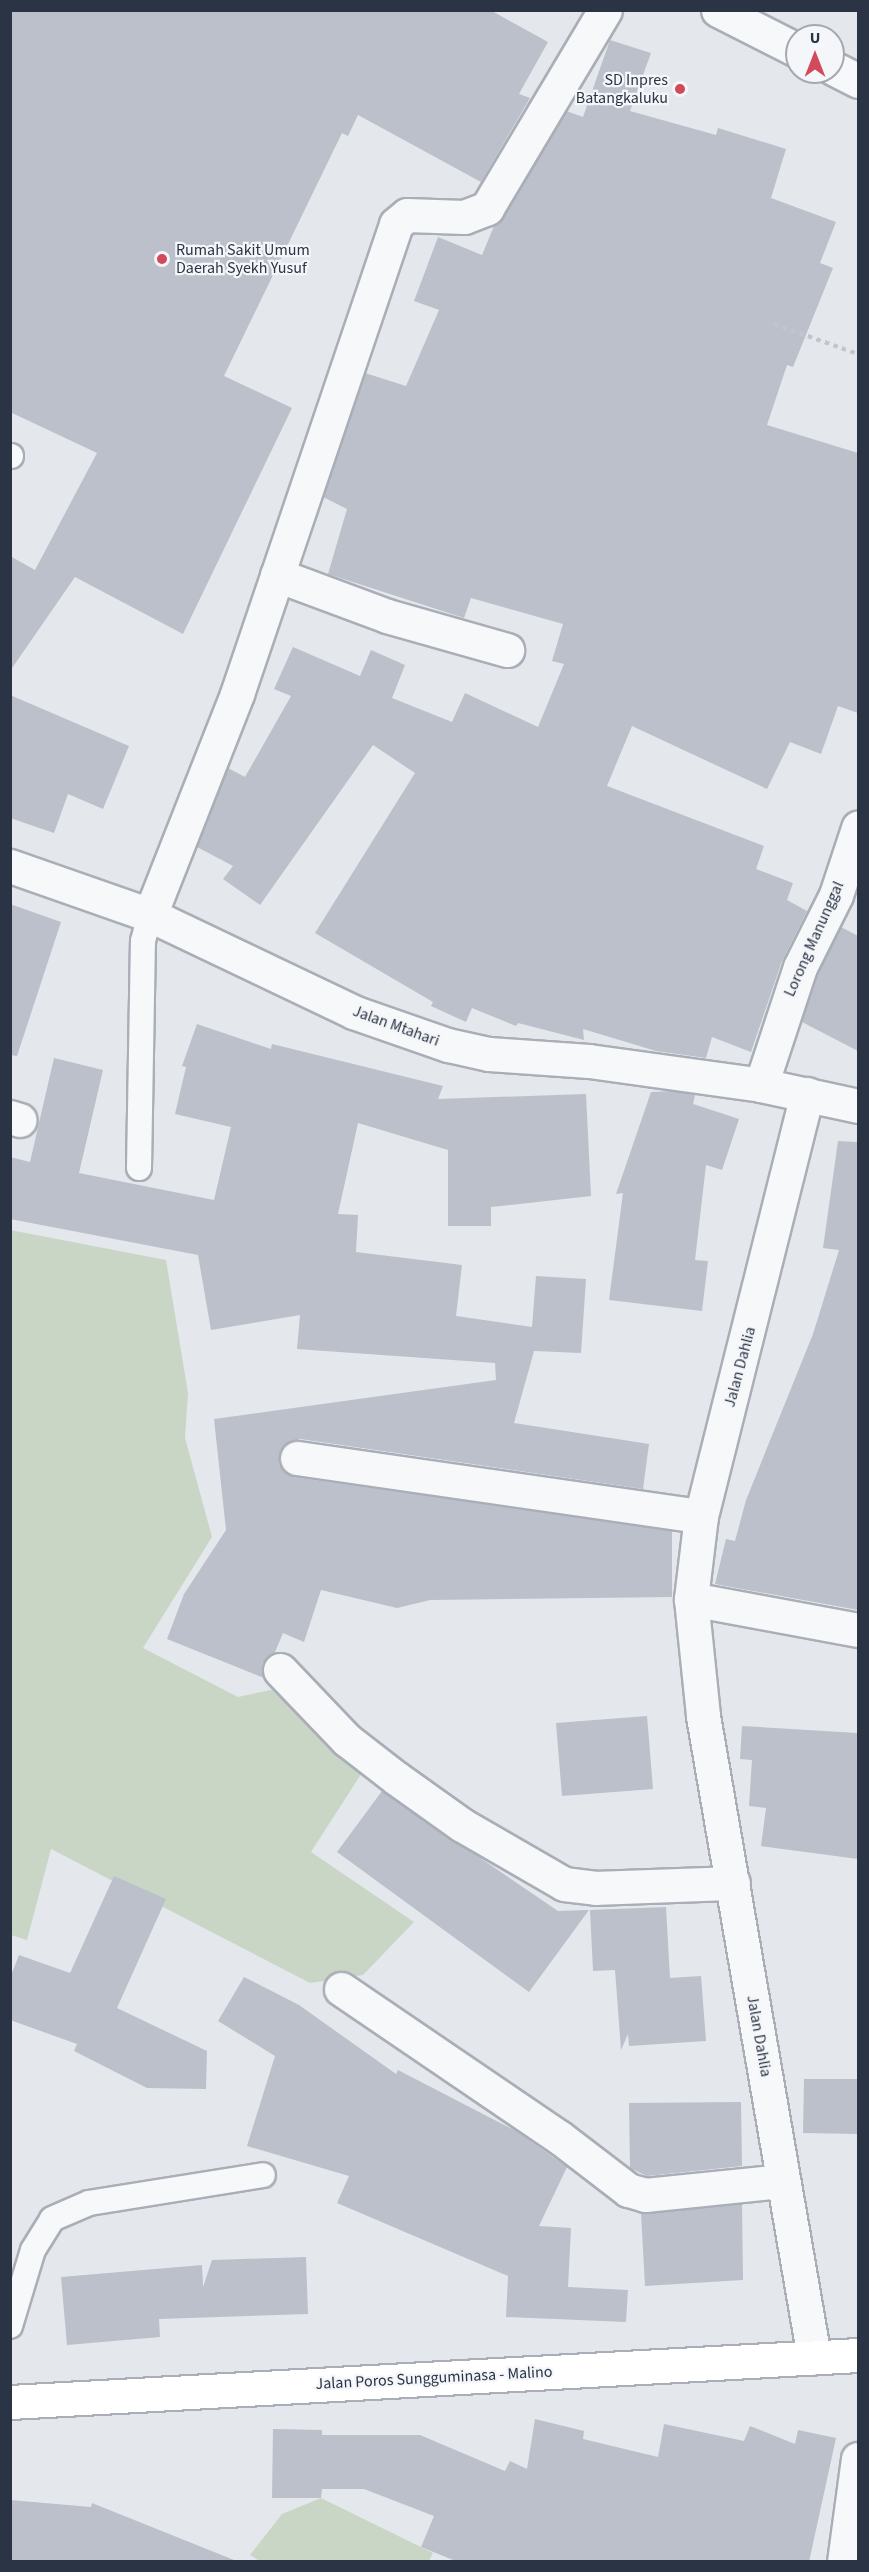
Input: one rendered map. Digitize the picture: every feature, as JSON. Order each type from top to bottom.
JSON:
[{"type":"main road","name":"Jalan Poros Sungguminasa - Malino","points":[[10,2402],[858,2355]]},
{"type":"street","points":[[150,915],[237,694],[396,224],[407,215],[464,217],[487,208],[605,10]]},
{"type":"street","points":[[718,10],[785,44]]},
{"type":"street","points":[[277,575],[387,616],[507,650]]},
{"type":"street","name":"Lorong Manunggal","points":[[761,1085],[796,977],[836,895],[858,828]]},
{"type":"street","name":"Jalan Mtahari","points":[[10,866],[150,915],[353,1012],[448,1045],[489,1054],[589,1061],[761,1085],[807,1094]]},
{"type":"street","points":[[807,1094],[858,1106]]},
{"type":"street","name":"Jalan Dahlia","points":[[807,1094],[701,1516],[691,1599],[702,1705],[814,2357]]},
{"type":"street","points":[[297,1458],[701,1516]]},
{"type":"street","points":[[691,1599],[858,1630]]},
{"type":"street","points":[[280,1670],[347,1740],[396,1778],[462,1825],[564,1884],[596,1888],[733,1883]]},
{"type":"street","points":[[341,1989],[559,2137],[628,2190],[645,2195],[783,2181]]},
{"type":"street","points":[[844,2562],[858,2459]]},
{"type":"lane","points":[[139,1168],[143,941],[150,915]]},
{"type":"lane","points":[[10,2326],[33,2250],[52,2219],[90,2203],[263,2175]]},
{"type":"path","points":[[774,324],[858,354]]},
{"type":"green space","points":[[10,1230],[166,1260],[188,1393],[185,1438],[212,1537],[143,1648],[238,1697],[304,1683],[365,1768],[311,1852],[414,1922],[363,1975],[310,1983],[51,1849],[27,1940],[11,1935]]},
{"type":"green space","points":[[321,2498],[433,2553],[429,2561],[261,2562],[250,2555],[282,2514]]},
{"type":"building","name":"Rumah Sakit Umum Daerah Syekh Yusuf","points":[[10,10],[490,10],[548,42],[519,94],[530,98],[481,182],[358,115],[348,136],[342,133],[224,376],[292,408],[183,634],[75,577],[10,671],[10,556],[35,570],[97,453],[10,412]]},
{"type":"building","points":[[610,40],[651,53],[630,111],[716,135],[718,128],[786,149],[771,198],[836,222],[820,263],[833,268],[793,367],[787,365],[767,425],[858,453],[858,713],[838,706],[821,754],[790,742],[767,789],[632,726],[607,786],[764,846],[756,869],[793,883],[787,900],[807,911],[782,961],[751,1052],[712,1037],[706,1058],[656,1051],[583,1029],[584,1040],[518,1023],[516,1026],[472,1008],[466,1022],[431,1006],[433,1002],[315,933],[415,773],[373,745],[260,905],[223,879],[233,866],[197,847],[228,768],[245,777],[291,696],[274,689],[293,647],[360,676],[371,650],[405,665],[392,698],[452,722],[465,693],[538,727],[564,664],[552,661],[563,624],[471,598],[464,618],[328,574],[347,509],[323,497],[365,373],[406,386],[439,310],[414,301],[438,237],[482,255],[494,226],[503,218],[566,111],[583,117]]},
{"type":"building","points":[[10,695],[129,746],[103,809],[68,794],[54,833],[10,818]]},
{"type":"building","points":[[10,904],[61,922],[17,1056],[10,1055]]},
{"type":"building","points":[[841,927],[858,936],[858,1051],[802,1022],[817,974]]},
{"type":"building","points":[[197,1024],[271,1049],[272,1044],[443,1086],[438,1099],[586,1094],[591,1196],[491,1207],[491,1226],[448,1226],[448,1150],[358,1123],[338,1214],[358,1215],[356,1252],[462,1265],[456,1316],[532,1327],[536,1276],[586,1279],[581,1353],[534,1351],[514,1423],[649,1444],[643,1489],[300,1439],[283,1446],[279,1464],[294,1477],[672,1531],[672,1597],[430,1600],[397,1608],[321,1590],[304,1642],[283,1633],[275,1652],[262,1664],[264,1678],[167,1639],[184,1594],[226,1530],[214,1419],[496,1380],[495,1363],[297,1349],[300,1315],[211,1330],[198,1255],[10,1219],[10,1157],[30,1162],[54,1058],[103,1070],[79,1173],[214,1200],[231,1127],[175,1114],[186,1067],[182,1066]]},
{"type":"building","points":[[672,1091],[695,1095],[693,1104],[739,1119],[722,1170],[706,1165],[695,1260],[708,1261],[702,1311],[609,1300],[623,1193],[616,1194],[651,1092]]},
{"type":"building","points":[[838,1141],[858,1142],[858,1610],[715,1584],[726,1539],[735,1541],[746,1500],[813,1334],[839,1250],[823,1248]]},
{"type":"building","points":[[647,1716],[653,1789],[562,1796],[556,1723]]},
{"type":"building","points":[[742,1726],[858,1733],[858,1859],[761,1846],[766,1808],[749,1806],[752,1760],[740,1759]]},
{"type":"building","points":[[382,1791],[558,1911],[589,1910],[529,1992],[337,1852]]},
{"type":"building","points":[[114,1876],[166,1899],[117,2008],[207,2051],[206,2089],[147,2088],[74,2051],[77,2044],[10,2020],[10,1978],[19,1955],[70,1973]]},
{"type":"building","points":[[666,1907],[670,1978],[701,1976],[706,2041],[629,2046],[628,2034],[621,2050],[615,1970],[593,1971],[590,1910]]},
{"type":"building","points":[[244,1977],[299,2005],[396,2074],[398,2070],[516,2131],[567,2167],[539,2226],[571,2228],[568,2287],[628,2290],[626,2322],[506,2317],[508,2276],[337,2203],[349,2176],[247,2146],[275,2056],[218,2021]]},
{"type":"building","points":[[804,2079],[858,2079],[858,2134],[803,2133]]},
{"type":"building","points":[[741,2102],[742,2166],[647,2176],[630,2168],[629,2103]]},
{"type":"building","points":[[742,2204],[743,2280],[645,2286],[641,2213]]},
{"type":"building","points":[[306,2257],[308,2314],[159,2319],[160,2337],[67,2345],[61,2277],[202,2265],[203,2287],[212,2260]]},
{"type":"building","points":[[535,2419],[584,2431],[583,2439],[658,2457],[664,2424],[744,2441],[750,2426],[795,2444],[798,2430],[836,2438],[809,2562],[458,2562],[421,2547],[434,2516],[364,2489],[322,2489],[321,2498],[272,2498],[273,2429],[322,2430],[322,2435],[420,2435],[505,2471],[510,2461],[527,2469]]},
{"type":"building","points":[[10,2500],[91,2507],[92,2503],[239,2562],[10,2562]]},
{"type":"place","name":"SD Inpres Batangkaluku","points":[[680,89]]},
{"type":"place","name":"Rumah Sakit Umum Daerah Syekh Yusuf","points":[[162,259]]}]
